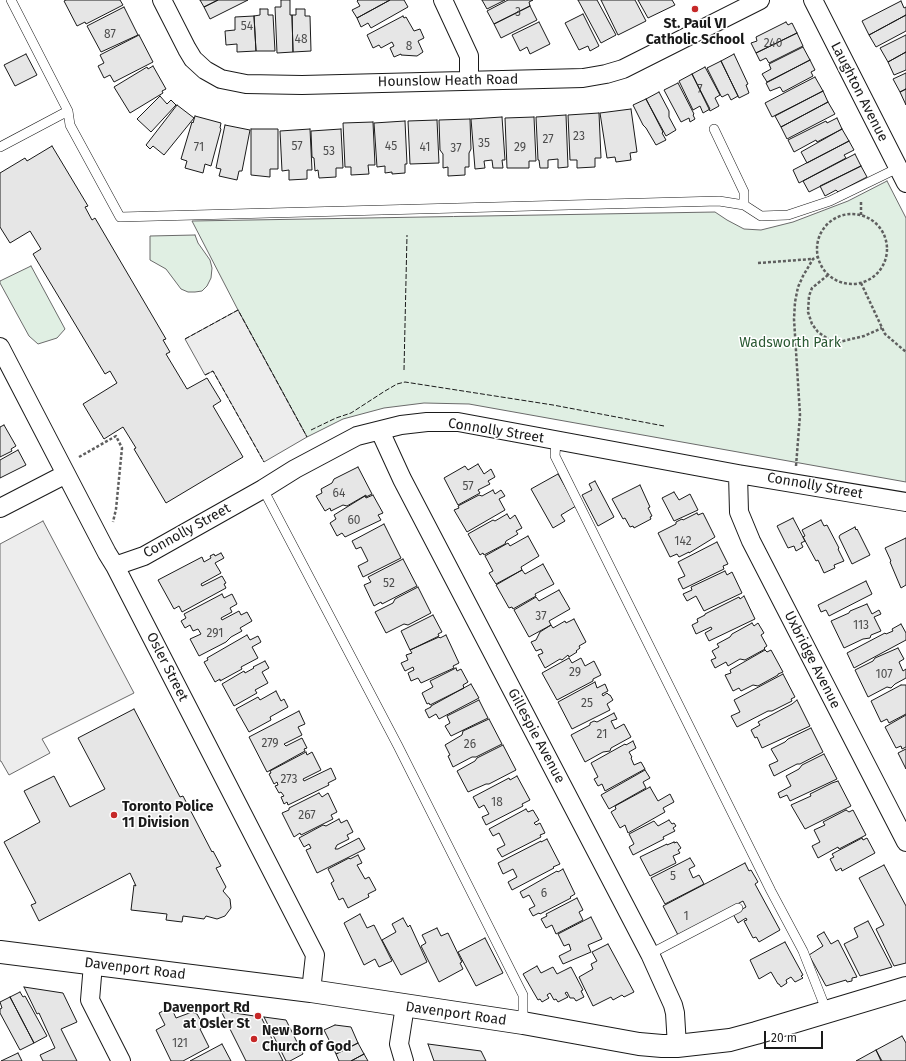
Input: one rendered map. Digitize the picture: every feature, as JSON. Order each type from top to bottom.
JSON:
[{"type":"street","name":"Hounslow Heath Road","points":[[162,0],[193,59],[205,70],[221,79],[246,84],[583,78],[623,69],[760,0]]},
{"type":"street","points":[[443,0],[469,56],[469,80]]},
{"type":"street","name":"Laughton Avenue","points":[[820,3],[902,175]]},
{"type":"street","name":"Osler Street","points":[[0,347],[70,467],[107,553],[116,566],[315,955],[311,991]]},
{"type":"street","name":"Connolly Street","points":[[116,566],[144,556],[263,489],[294,469],[357,436],[401,425],[427,422],[458,422],[738,474],[906,502]]},
{"type":"street","name":"Gillespie Avenue","points":[[380,431],[409,492],[650,954],[673,1005],[675,1013],[677,1046]]},
{"type":"street","points":[[0,508],[70,467]]},
{"type":"street","name":"Uxbridge Avenue","points":[[738,474],[739,512],[751,541],[906,842]]},
{"type":"street","name":"Davenport Road","points":[[0,952],[311,991],[523,1024],[639,1044],[677,1046],[730,1040],[906,988]]},
{"type":"street","points":[[93,964],[90,1000],[121,1061]]},
{"type":"street","points":[[404,1061],[399,1044],[405,1006]]},
{"type":"lane","points":[[11,0],[68,111],[70,125],[120,217],[719,201],[744,205],[761,216],[788,215],[902,175]]},
{"type":"lane","points":[[0,146],[68,111]]},
{"type":"lane","points":[[714,129],[744,192],[744,205]]},
{"type":"lane","points":[[556,440],[555,456],[769,892],[803,951],[828,1012]]},
{"type":"lane","points":[[263,489],[398,746],[523,995],[523,1024]]},
{"type":"lane","points":[[650,954],[738,908]]},
{"type":"path","points":[[852,214],[865,216],[879,226],[884,233],[887,246],[887,255],[882,268],[869,280],[861,283],[843,283],[828,275],[822,267],[818,257],[817,246],[823,230],[832,221],[840,217],[852,214]]},
{"type":"path","points":[[758,263],[813,259],[818,257]]},
{"type":"path","points":[[796,468],[800,415],[794,319],[795,302],[798,287],[813,259]]},
{"type":"path","points":[[828,275],[812,288],[809,296],[808,312],[812,324],[818,332],[828,339],[839,342],[864,336],[882,328]]},
{"type":"path","points":[[861,283],[882,328],[886,334],[906,352]]},
{"type":"path","points":[[70,467],[116,436],[122,448],[116,509],[112,523]]},
{"type":"green space","name":"Wadsworth Park","points":[[887,181],[906,218],[906,482],[469,404],[424,403],[384,408],[343,419],[307,437],[238,310],[192,221],[715,212],[744,229],[761,230],[793,222],[848,201]]},
{"type":"green space","points":[[195,235],[198,243],[210,260],[212,268],[211,278],[207,286],[202,291],[188,292],[181,289],[166,269],[150,260],[150,236]]},
{"type":"green space","points":[[31,266],[65,329],[57,338],[38,344],[29,336],[0,283],[0,281]]},
{"type":"shaded area","points":[[238,310],[307,437],[264,462],[213,371],[205,375],[185,339]]},
{"type":"shaded area","points":[[43,521],[134,693],[42,739],[50,753],[9,775],[0,761],[0,544]]},
{"type":"building","points":[[120,0],[123,5],[86,24],[85,22],[77,26],[64,1]]},
{"type":"building","points":[[200,0],[218,0],[204,7]]},
{"type":"building","points":[[218,0],[248,0],[210,19],[204,7]]},
{"type":"building","points":[[281,0],[290,0],[293,52],[277,53],[275,7],[281,7]]},
{"type":"building","points":[[390,0],[357,18],[352,10],[360,6],[357,1]]},
{"type":"building","points":[[390,0],[404,0],[408,7],[371,28],[368,23],[361,27],[357,18]]},
{"type":"building","points":[[482,0],[505,0],[487,9]]},
{"type":"building","points":[[508,0],[533,0],[529,2],[530,6],[494,24],[487,11]]},
{"type":"building","points":[[578,0],[597,0],[616,35],[601,43]]},
{"type":"building","points":[[601,0],[635,0],[646,21],[618,35]]},
{"type":"building","points":[[638,0],[672,0],[675,5],[648,18]]},
{"type":"building","points":[[901,1],[904,8],[906,7],[906,15],[869,35],[862,21]]},
{"type":"building","points":[[530,6],[537,20],[501,38],[494,24]]},
{"type":"building","points":[[124,7],[138,35],[101,52],[87,26]]},
{"type":"building","points":[[260,9],[268,9],[268,15],[273,15],[275,51],[256,51],[254,16],[260,15]]},
{"type":"building","points":[[296,9],[305,9],[305,16],[310,16],[311,51],[293,52],[292,15],[296,15]]},
{"type":"building","points":[[583,14],[599,46],[590,51],[588,46],[579,50],[565,23]]},
{"type":"building","points":[[906,15],[906,31],[876,47],[869,35]]},
{"type":"building","points":[[254,16],[256,51],[237,52],[237,44],[226,45],[225,31],[235,30],[235,17]]},
{"type":"building","points":[[403,16],[404,18],[406,17],[414,31],[420,29],[424,38],[418,41],[423,52],[417,56],[401,54],[394,57],[390,48],[394,46],[392,42],[381,48],[379,45],[373,48],[367,35]]},
{"type":"building","points":[[539,22],[550,44],[530,54],[527,47],[520,51],[512,35]]},
{"type":"building","points":[[786,22],[788,25],[792,23],[797,33],[756,53],[751,43],[757,41],[756,37]]},
{"type":"building","points":[[797,33],[803,46],[769,63],[766,58],[760,61],[756,53]]},
{"type":"building","points":[[139,35],[153,62],[114,82],[110,75],[104,78],[98,66],[104,63],[100,55]]},
{"type":"building","points":[[906,35],[906,52],[888,62],[880,48]]},
{"type":"building","points":[[803,47],[810,60],[767,82],[762,74],[771,69],[769,64]]},
{"type":"building","points":[[906,52],[906,70],[894,75],[888,62]]},
{"type":"building","points":[[26,54],[37,75],[15,86],[4,65]]},
{"type":"building","points":[[734,54],[748,84],[746,85],[749,93],[739,98],[721,61]]},
{"type":"building","points":[[810,60],[815,70],[811,72],[813,76],[783,92],[780,87],[770,91],[766,83]]},
{"type":"building","points":[[721,61],[738,96],[731,100],[728,94],[722,97],[721,96],[707,68]]},
{"type":"building","points":[[153,66],[166,89],[162,91],[163,93],[130,113],[114,87],[147,67],[148,69]]},
{"type":"building","points":[[705,67],[720,95],[715,98],[719,106],[710,111],[692,74]]},
{"type":"building","points":[[906,73],[906,89],[900,92],[893,79]]},
{"type":"building","points":[[692,74],[710,109],[703,113],[700,106],[693,110],[679,81]]},
{"type":"building","points":[[815,77],[823,91],[772,117],[765,103]]},
{"type":"building","points":[[678,83],[694,114],[695,119],[690,122],[689,118],[681,122],[664,90]]},
{"type":"building","points":[[906,89],[906,105],[900,92]]},
{"type":"building","points":[[823,91],[828,102],[781,127],[775,116]]},
{"type":"building","points":[[659,92],[669,111],[669,117],[676,130],[666,136],[646,99]]},
{"type":"building","points":[[160,96],[167,104],[171,100],[176,105],[151,132],[137,119]]},
{"type":"building","points":[[646,99],[666,140],[656,145],[643,125],[633,105]]},
{"type":"building","points":[[828,102],[835,114],[787,139],[781,127]]},
{"type":"building","points":[[177,105],[194,118],[164,155],[153,146],[150,149],[146,145]]},
{"type":"building","points":[[631,109],[637,152],[630,153],[631,160],[616,162],[615,157],[607,158],[600,113]]},
{"type":"building","points":[[599,113],[601,158],[595,158],[595,167],[577,168],[577,160],[570,160],[568,115]]},
{"type":"building","points":[[566,115],[568,167],[558,168],[558,159],[548,160],[548,168],[540,168],[538,160],[536,117]]},
{"type":"building","points":[[195,116],[221,123],[221,129],[211,166],[205,164],[203,173],[185,168],[187,161],[181,159]]},
{"type":"building","points":[[502,117],[505,160],[502,160],[503,168],[493,168],[492,160],[484,161],[485,168],[475,169],[471,119]]},
{"type":"building","points":[[534,117],[536,161],[529,161],[529,168],[507,168],[505,118]]},
{"type":"building","points":[[837,118],[842,129],[817,142],[816,140],[794,152],[788,140],[826,121],[827,123]]},
{"type":"building","points":[[470,119],[471,149],[469,153],[469,167],[465,167],[465,175],[448,176],[448,167],[443,168],[443,154],[440,150],[439,120]]},
{"type":"building","points":[[437,120],[439,163],[410,164],[408,121]]},
{"type":"building","points":[[405,121],[407,164],[405,164],[405,173],[385,173],[385,166],[377,167],[374,123]]},
{"type":"building","points":[[373,122],[375,165],[368,165],[369,174],[351,175],[351,167],[345,167],[343,123]]},
{"type":"building","points":[[225,125],[250,130],[242,171],[239,171],[237,180],[219,176],[221,169],[216,168]]},
{"type":"building","points":[[251,129],[278,129],[278,169],[270,169],[270,177],[251,175]]},
{"type":"building","points":[[310,129],[312,170],[307,170],[307,179],[289,180],[289,170],[282,171],[280,131]]},
{"type":"building","points":[[341,129],[343,168],[336,168],[336,177],[319,178],[318,170],[315,171],[314,158],[312,157],[311,131]]},
{"type":"building","points":[[842,129],[849,141],[807,163],[801,152]]},
{"type":"building","points":[[849,141],[854,150],[844,155],[846,158],[799,183],[793,170]]},
{"type":"building","points":[[52,146],[88,206],[85,207],[92,220],[95,218],[166,339],[163,340],[170,352],[166,354],[187,389],[207,378],[221,401],[213,406],[243,457],[166,503],[134,449],[136,448],[123,427],[104,439],[83,404],[117,383],[110,371],[105,374],[33,254],[41,249],[30,231],[10,243],[0,227],[0,173],[25,158],[27,161]]},
{"type":"building","points":[[855,154],[861,166],[809,192],[803,181]]},
{"type":"building","points":[[861,166],[867,177],[838,192],[836,190],[825,196],[820,186]]},
{"type":"building","points":[[4,425],[16,446],[11,449],[12,451],[0,457],[0,427]]},
{"type":"building","points":[[18,450],[26,465],[0,478],[0,460]]},
{"type":"building","points":[[478,464],[484,474],[491,469],[495,477],[488,481],[490,484],[478,490],[480,493],[458,505],[444,478],[465,466],[468,470]]},
{"type":"building","points":[[358,467],[372,494],[366,497],[366,495],[347,506],[343,505],[331,511],[330,508],[325,511],[316,496],[322,493],[321,489],[332,483],[334,479]]},
{"type":"building","points":[[558,474],[576,506],[561,515],[565,521],[553,528],[531,489]]},
{"type":"building","points":[[595,481],[614,517],[598,526],[582,495],[592,490],[589,484]]},
{"type":"building","points":[[640,485],[650,507],[648,508],[652,516],[650,517],[651,519],[634,528],[633,526],[630,527],[625,518],[623,519],[612,499]]},
{"type":"building","points":[[493,490],[495,494],[501,490],[505,496],[499,499],[505,510],[467,532],[454,510],[459,508],[458,506],[479,495],[482,496]]},
{"type":"building","points":[[674,492],[679,500],[690,494],[698,510],[674,521],[662,498]]},
{"type":"building","points":[[373,495],[383,513],[378,515],[381,520],[345,537],[342,533],[337,536],[330,523],[336,519],[334,515],[365,496],[366,498]]},
{"type":"building","points":[[697,513],[698,515],[703,513],[715,537],[689,553],[679,557],[677,554],[670,557],[658,533],[676,524],[676,522]]},
{"type":"building","points":[[507,514],[510,519],[515,515],[522,528],[516,531],[518,534],[506,541],[505,544],[484,555],[483,553],[480,555],[468,534]]},
{"type":"building","points":[[793,518],[805,541],[801,543],[803,547],[796,551],[794,546],[788,548],[777,526]]},
{"type":"building","points":[[821,520],[824,526],[827,525],[844,561],[834,565],[835,568],[824,573],[818,560],[816,561],[803,537],[805,536],[802,530]]},
{"type":"building","points":[[384,524],[401,558],[363,577],[358,566],[368,561],[361,547],[356,549],[352,541]]},
{"type":"building","points":[[855,527],[870,555],[852,564],[839,537]]},
{"type":"building","points":[[528,536],[539,556],[521,567],[522,570],[496,584],[489,573],[493,571],[485,556],[508,543],[510,546]]},
{"type":"building","points":[[906,538],[906,585],[901,588],[885,548]]},
{"type":"building","points":[[717,542],[728,564],[723,566],[724,569],[683,589],[678,579],[685,576],[678,562]]},
{"type":"building","points":[[221,553],[224,558],[215,563],[221,573],[201,584],[202,586],[222,576],[226,583],[224,584],[226,588],[182,612],[179,606],[174,609],[158,580],[202,557],[204,562],[211,558],[210,556],[214,554],[215,556]]},
{"type":"building","points":[[403,559],[417,586],[382,604],[381,602],[374,606],[364,585],[371,582],[368,577]]},
{"type":"building","points":[[543,564],[554,584],[535,594],[536,596],[513,609],[512,607],[509,608],[496,585],[522,570],[525,574]]},
{"type":"building","points":[[725,571],[727,575],[732,572],[742,593],[704,611],[696,596],[687,601],[683,594],[692,590],[691,587]]},
{"type":"building","points":[[866,581],[872,594],[829,616],[826,610],[821,612],[818,605]]},
{"type":"building","points":[[418,587],[431,613],[408,625],[404,624],[386,633],[375,612],[393,603],[395,599]]},
{"type":"building","points":[[559,590],[570,609],[549,621],[551,625],[529,637],[514,610],[536,597],[539,601]]},
{"type":"building","points":[[222,594],[224,598],[232,594],[237,604],[230,608],[232,612],[221,618],[222,620],[239,611],[241,615],[247,612],[252,621],[240,628],[242,631],[231,637],[226,642],[199,656],[190,639],[201,634],[198,629],[193,631],[190,625],[185,628],[181,621],[186,618],[184,614]]},
{"type":"building","points":[[744,596],[755,619],[709,641],[705,633],[712,629],[711,627],[696,634],[692,625],[698,622],[697,619],[739,597],[740,599]]},
{"type":"building","points":[[867,604],[872,614],[879,610],[881,614],[874,617],[881,631],[871,635],[870,638],[863,639],[844,648],[831,621]]},
{"type":"building","points":[[433,615],[442,632],[438,634],[439,636],[410,650],[401,631]]},
{"type":"building","points":[[574,619],[586,642],[579,646],[580,648],[576,651],[577,652],[569,657],[568,655],[562,660],[560,659],[545,668],[538,655],[543,653],[541,649],[536,651],[531,642],[536,640],[540,632],[551,625],[553,628],[565,621],[566,623]]},
{"type":"building","points":[[752,623],[754,626],[758,623],[764,633],[761,635],[767,646],[764,648],[765,649],[745,660],[740,659],[728,666],[726,662],[715,668],[711,660],[716,658],[712,651],[719,647],[717,644]]},
{"type":"building","points":[[901,624],[906,633],[906,640],[854,668],[847,653],[885,633],[886,634],[893,631],[892,629]]},
{"type":"building","points":[[247,635],[250,640],[258,636],[261,642],[252,647],[258,658],[241,667],[242,669],[220,681],[220,679],[215,682],[204,662],[208,660],[207,658]]},
{"type":"building","points":[[446,635],[459,663],[453,666],[454,668],[421,683],[418,678],[411,681],[408,673],[414,670],[413,667],[405,671],[401,663],[408,660],[406,655],[412,653],[410,650]]},
{"type":"building","points":[[898,648],[904,659],[899,662],[903,671],[906,669],[906,678],[891,688],[887,687],[868,697],[855,670],[873,661],[875,658]]},
{"type":"building","points":[[765,650],[767,652],[771,650],[783,672],[758,686],[753,685],[741,691],[739,688],[733,691],[725,675],[731,673],[730,670]]},
{"type":"building","points":[[569,658],[572,663],[581,658],[585,666],[594,661],[601,675],[593,679],[593,681],[557,700],[542,673]]},
{"type":"building","points":[[265,661],[269,668],[262,672],[268,683],[255,690],[257,693],[234,706],[222,684]]},
{"type":"building","points":[[456,668],[457,671],[461,669],[468,682],[463,685],[464,688],[430,705],[429,703],[427,704],[422,693],[433,687],[430,681]]},
{"type":"building","points":[[783,674],[795,697],[791,699],[792,701],[772,711],[768,711],[737,727],[731,716],[740,712],[734,700]]},
{"type":"building","points":[[595,682],[597,688],[605,684],[608,691],[602,694],[603,696],[607,693],[613,700],[607,704],[610,710],[572,729],[558,702]]},
{"type":"building","points":[[471,684],[479,698],[439,719],[436,714],[429,718],[425,710]]},
{"type":"building","points":[[901,685],[906,685],[906,714],[889,723],[887,719],[881,722],[871,701]]},
{"type":"building","points":[[276,691],[281,701],[284,699],[288,707],[270,717],[271,720],[249,732],[236,709],[258,697],[260,700]]},
{"type":"building","points":[[479,700],[488,718],[451,736],[445,726],[450,723],[447,716]]},
{"type":"building","points":[[797,700],[810,726],[762,748],[757,737],[755,738],[751,730],[760,725],[758,722]]},
{"type":"building","name":"Toronto Police 11 Division","points":[[134,709],[180,797],[183,796],[212,852],[213,851],[221,866],[216,868],[226,887],[223,891],[230,899],[231,908],[225,916],[217,919],[206,916],[204,919],[183,916],[182,922],[166,920],[167,914],[131,910],[134,885],[136,886],[130,873],[39,921],[31,905],[36,903],[4,842],[40,822],[24,791],[54,776],[70,807],[105,789],[78,738]]},
{"type":"building","points":[[299,711],[305,724],[298,727],[302,735],[284,744],[286,746],[302,738],[307,748],[304,749],[305,751],[267,772],[249,737]]},
{"type":"building","points":[[614,713],[617,719],[611,721],[615,729],[624,724],[631,737],[611,748],[610,751],[603,752],[585,762],[571,735],[590,725],[590,723],[594,721],[597,722]]},
{"type":"building","points":[[906,715],[906,747],[902,749],[901,746],[896,748],[885,727]]},
{"type":"building","points":[[489,719],[502,744],[453,767],[448,756],[450,755],[445,745],[462,735],[463,731]]},
{"type":"building","points":[[811,728],[823,752],[774,776],[769,765],[778,761],[771,749]]},
{"type":"building","points":[[633,741],[636,748],[629,752],[634,765],[641,762],[645,769],[605,791],[602,784],[598,786],[594,779],[598,777],[591,763]]},
{"type":"building","points":[[503,745],[516,770],[489,784],[468,792],[457,771],[475,761],[477,758]]},
{"type":"building","points":[[906,749],[906,769],[898,753]]},
{"type":"building","points":[[306,752],[307,755],[312,752],[321,770],[303,779],[304,781],[331,768],[336,779],[328,783],[329,785],[288,805],[287,802],[284,804],[281,797],[284,796],[281,792],[279,793],[275,786],[278,785],[277,782],[274,784],[269,774],[271,773],[270,771]]},
{"type":"building","points":[[824,754],[837,779],[790,801],[787,795],[780,798],[778,793],[791,786],[786,776],[799,769],[802,765]]},
{"type":"building","points":[[645,770],[650,778],[643,782],[646,788],[609,809],[601,795]]},
{"type":"building","points":[[517,776],[530,800],[522,804],[523,806],[486,825],[482,817],[489,814],[484,805],[479,808],[473,797],[509,778],[510,780]]},
{"type":"building","points":[[838,781],[851,806],[805,829],[791,805]]},
{"type":"building","points":[[650,787],[658,801],[670,794],[674,802],[663,808],[665,812],[628,833],[625,825],[620,828],[611,812],[616,809],[615,806]]},
{"type":"building","points":[[319,793],[322,797],[328,793],[337,812],[331,815],[333,819],[294,837],[282,813]]},
{"type":"building","points":[[526,809],[528,812],[533,810],[539,820],[534,823],[536,825],[540,823],[545,833],[540,835],[541,837],[502,857],[497,849],[505,845],[499,833],[493,836],[489,829]]},
{"type":"building","points":[[846,810],[849,812],[853,810],[866,835],[839,849],[838,847],[818,858],[812,846],[820,842],[814,830],[825,825],[823,822]]},
{"type":"building","points":[[339,819],[341,823],[347,820],[353,832],[347,835],[349,839],[337,845],[335,849],[338,849],[359,838],[365,849],[317,873],[306,850],[311,848],[309,844],[304,847],[299,838],[323,825],[326,826]]},
{"type":"building","points":[[669,820],[676,826],[673,828],[675,831],[663,837],[664,839],[633,855],[629,847],[634,844],[629,834],[654,821],[658,826]]},
{"type":"building","points":[[862,838],[863,840],[867,838],[875,853],[842,871],[841,868],[836,871],[830,859],[834,857],[832,854]]},
{"type":"building","points":[[547,839],[560,864],[512,890],[508,882],[517,877],[513,869],[503,874],[498,863]]},
{"type":"building","points":[[677,842],[681,848],[678,850],[680,853],[673,856],[676,863],[650,876],[640,857]]},
{"type":"building","points":[[358,855],[362,863],[357,865],[365,879],[369,877],[376,890],[368,894],[369,897],[348,908],[343,898],[339,900],[331,883],[334,881],[328,869]]},
{"type":"building","points":[[690,858],[695,866],[689,869],[693,878],[699,875],[704,884],[665,904],[651,878]]},
{"type":"building","points":[[745,863],[749,871],[751,870],[758,882],[755,884],[780,930],[759,942],[756,937],[753,938],[744,921],[747,920],[746,918],[738,923],[733,914],[746,907],[743,901],[678,935],[663,906]]},
{"type":"building","points":[[884,865],[906,906],[906,963],[894,966],[876,929],[884,925],[859,878]]},
{"type":"building","points":[[563,869],[575,894],[570,897],[571,898],[533,916],[529,909],[535,906],[529,895],[523,898],[520,892]]},
{"type":"building","points":[[577,898],[583,910],[579,912],[583,920],[556,934],[552,925],[546,928],[541,919],[547,916],[546,914]]},
{"type":"building","points":[[360,914],[367,928],[374,925],[392,961],[379,967],[375,959],[364,965],[344,923]]},
{"type":"building","points":[[591,917],[602,939],[588,945],[591,952],[563,964],[559,956],[571,950],[569,944],[564,946],[558,934]]},
{"type":"building","points":[[403,918],[408,927],[410,925],[427,962],[401,975],[382,940],[396,932],[392,924]]},
{"type":"building","points":[[868,921],[892,967],[860,976],[844,944],[858,937],[854,928]]},
{"type":"building","points":[[437,928],[441,936],[448,933],[462,962],[460,963],[463,969],[439,982],[421,946],[426,943],[422,935]]},
{"type":"building","points":[[824,932],[831,944],[838,940],[857,977],[852,978],[852,981],[847,982],[846,980],[826,986],[809,955],[823,946],[817,936]]},
{"type":"building","points":[[485,938],[503,973],[476,986],[458,952]]},
{"type":"building","points":[[785,942],[803,975],[801,976],[803,978],[795,982],[791,977],[786,980],[787,983],[781,987],[771,972],[759,979],[750,960]]},
{"type":"building","points":[[608,944],[634,992],[624,997],[622,995],[613,1000],[611,997],[593,1006],[579,977],[593,969],[591,964],[597,961],[592,952]]},
{"type":"building","points":[[537,966],[541,973],[553,967],[557,974],[571,967],[583,990],[581,991],[584,997],[576,1001],[574,998],[570,998],[567,992],[565,993],[568,997],[558,1002],[556,999],[554,1000],[550,993],[547,995],[549,998],[542,1002],[540,999],[538,1000],[523,974]]},
{"type":"building","points":[[24,987],[63,993],[77,1022],[61,1029],[77,1061],[43,1061],[40,1055],[55,1048],[39,1013],[37,1014]]},
{"type":"building","points":[[20,992],[23,997],[25,996],[47,1036],[34,1043],[10,997]]},
{"type":"building","points":[[10,997],[34,1043],[20,1050],[0,1013],[0,1009],[2,1008],[0,1002]]},
{"type":"building","points":[[171,1007],[176,1018],[192,1012],[197,1014],[204,1027],[200,1029],[209,1047],[183,1061],[171,1061],[156,1030],[165,1025],[159,1013]]},
{"type":"building","name":"New Born Church of God","points":[[221,1011],[261,1017],[283,1061],[246,1061]]},
{"type":"building","points":[[264,1017],[286,1020],[303,1054],[290,1061],[286,1061]]},
{"type":"building","points":[[335,1025],[351,1027],[358,1043],[336,1054],[324,1030]]},
{"type":"building","points":[[902,1036],[906,1043],[906,1061],[882,1061],[876,1050]]},
{"type":"building","points":[[358,1043],[364,1054],[351,1061],[339,1061],[336,1054]]},
{"type":"building","points":[[222,1044],[231,1061],[190,1061]]},
{"type":"building","points":[[428,1044],[481,1051],[486,1061],[434,1061]]},
{"type":"building","points":[[876,1050],[881,1061],[856,1061]]},
{"type":"building","points":[[18,1053],[22,1061],[1,1061]]},
{"type":"building","points":[[364,1054],[368,1061],[351,1061]]},
{"type":"fence","points":[[404,370],[407,235]]},
{"type":"fence","points":[[185,339],[238,310],[307,437]]},
{"type":"fence","points":[[205,375],[213,371],[264,462]]},
{"type":"fence","points":[[311,430],[336,418],[351,413],[397,384],[405,382],[553,405],[664,426]]},
{"type":"place","name":"St. Paul VI Catholic School","points":[[695,9]]},
{"type":"place","name":"Toronto Police 11 Division","points":[[114,815]]},
{"type":"place","name":"Davenport Rd at Osler St","points":[[258,1016]]},
{"type":"place","name":"New Born Church of God","points":[[254,1039]]}]
